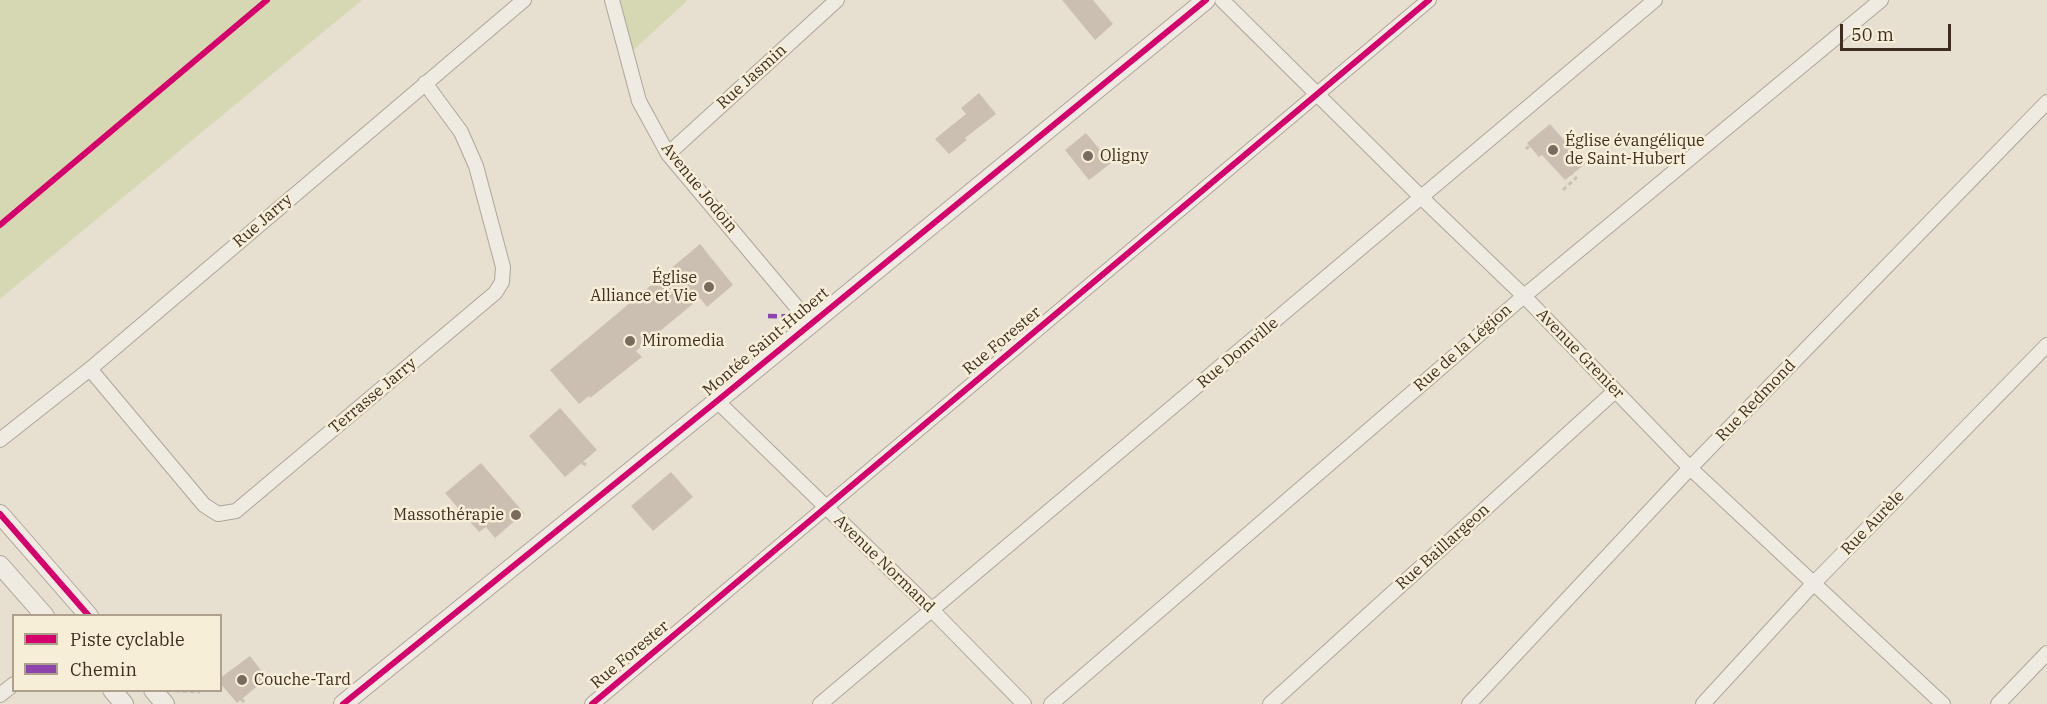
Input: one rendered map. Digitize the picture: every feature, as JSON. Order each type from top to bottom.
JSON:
[{"type":"street","name":"Rue Jarry","points":[[0,440],[90,369],[524,0]]},
{"type":"street","name":"Avenue Jodoin","points":[[612,0],[639,101],[668,154],[810,323]]},
{"type":"street","name":"Rue Jasmin","points":[[668,154],[837,0]]},
{"type":"street","name":"Montée Saint-Hubert","points":[[343,704],[1206,0]]},
{"type":"street","name":"Avenue Grenier","points":[[1222,0],[1524,296],[1690,468],[1942,704]]},
{"type":"street","name":"Rue Forester","points":[[592,704],[1429,0]]},
{"type":"street","name":"Rue Domville","points":[[820,704],[1655,0]]},
{"type":"street","name":"Rue de la Légion","points":[[1051,704],[1524,296],[1881,0]]},
{"type":"street","name":"Terrasse Jarry","points":[[90,369],[204,505],[218,514],[236,511],[495,293],[502,282],[503,267],[476,165],[461,132],[425,83]]},
{"type":"street","name":"Rue Redmond","points":[[1469,704],[1690,468],[2047,102]]},
{"type":"street","name":"Rue Aurèle","points":[[1702,704],[1813,584],[2047,345]]},
{"type":"street","name":"Rue Baillargeon","points":[[1270,704],[1615,391]]},
{"type":"street","name":"Avenue Normand","points":[[717,401],[932,610],[1024,704]]},
{"type":"street","points":[[0,514],[88,614]]},
{"type":"street","points":[[0,565],[44,614]]},
{"type":"street","points":[[1998,704],[2047,653]]},
{"type":"street","points":[[0,695],[12,686]]},
{"type":"street","points":[[114,692],[124,704]]},
{"type":"street","points":[[155,692],[165,704]]},
{"type":"path","points":[[1563,190],[1576,178],[1572,174]]},
{"type":"path","points":[[582,463],[587,465]]},
{"type":"path","points":[[241,699],[246,704]]},
{"type":"green space","points":[[0,0],[362,0],[0,299]]},
{"type":"green space","points":[[615,0],[688,0],[630,53]]},
{"type":"building","points":[[1062,0],[1093,0],[1113,24],[1095,40]]},
{"type":"building","points":[[979,93],[996,114],[965,138],[967,140],[949,154],[935,139],[966,114],[961,108]]},
{"type":"building","name":"Église évangélique de Saint-Hubert","points":[[1550,124],[1585,164],[1565,180],[1542,155],[1539,157],[1527,143]]},
{"type":"building","name":"Oligny","points":[[1086,133],[1111,163],[1089,180],[1065,150]]},
{"type":"building","points":[[700,244],[733,285],[707,307],[700,298],[636,351],[642,357],[579,404],[550,370]]},
{"type":"building","points":[[560,408],[597,450],[565,477],[529,436]]},
{"type":"building","points":[[481,463],[524,513],[495,538],[486,527],[479,532],[445,493]]},
{"type":"building","points":[[671,472],[693,497],[653,531],[631,506]]},
{"type":"building","name":"Couche-Tard","points":[[250,656],[267,678],[237,703],[222,685],[222,677]]},
{"type":"marked path","points":[[768,316],[806,317]]},
{"type":"cycle path","points":[[0,225],[267,0]]},
{"type":"cycle path","points":[[343,704],[1206,0]]},
{"type":"cycle path","points":[[592,704],[1429,0]]},
{"type":"cycle path","points":[[0,514],[87,614]]},
{"type":"place","name":"Église évangélique de Saint-Hubert","points":[[1553,150]]},
{"type":"place","name":"Oligny","points":[[1088,156]]},
{"type":"place","name":"Église Alliance et Vie","points":[[709,287]]},
{"type":"place","name":"Miromedia","points":[[630,341]]},
{"type":"place","name":"Massothérapie","points":[[516,515]]},
{"type":"place","name":"Couche-Tard","points":[[242,680]]}]
